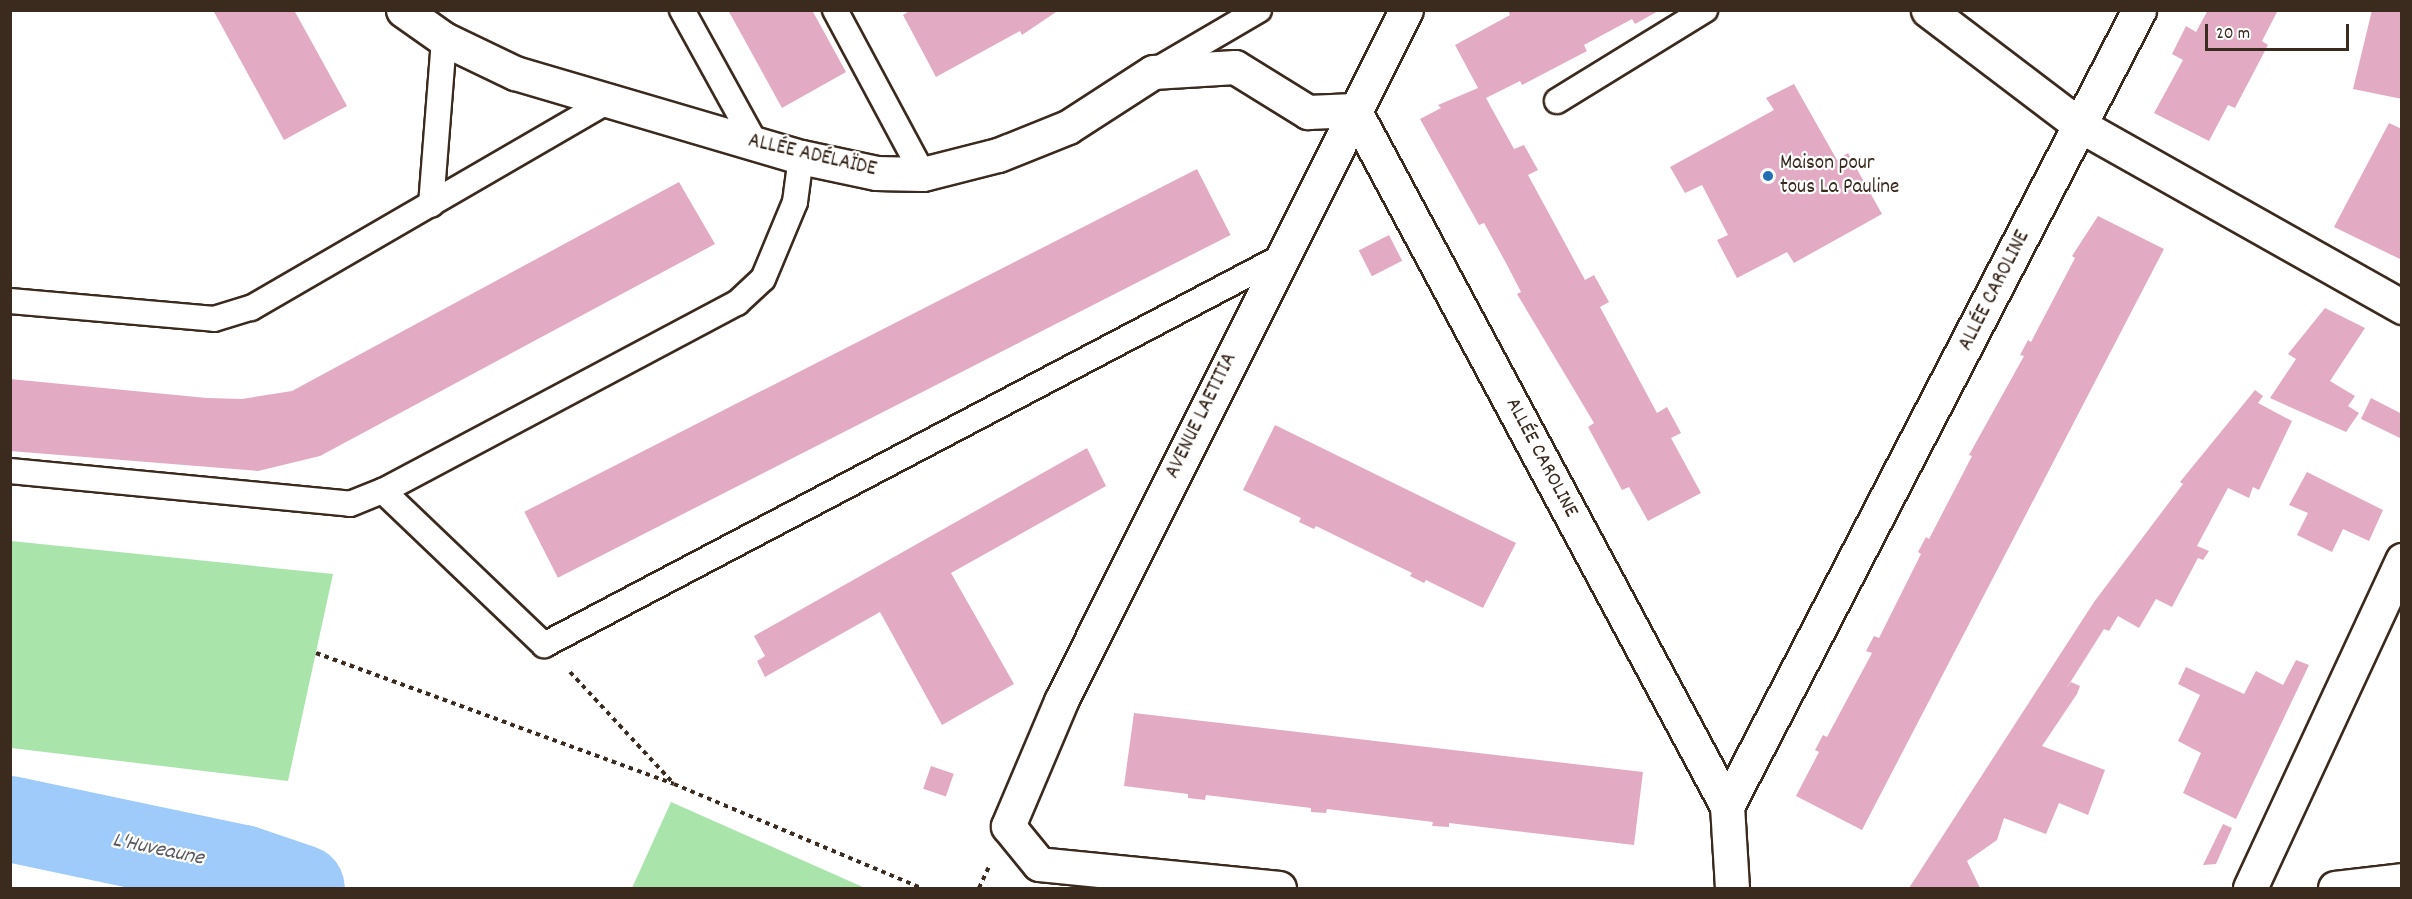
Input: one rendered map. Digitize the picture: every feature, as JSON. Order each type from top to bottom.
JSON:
[{"type":"street","name":"ALLÉE ADÉLAÏDE","points":[[403,10],[444,39],[515,73],[606,102],[801,157],[876,173],[923,174],[998,155],[1068,127],[1153,72]]},
{"type":"street","name":"AVENUE LAETITIA","points":[[1279,888],[1039,864],[1008,826],[1061,701],[1354,110],[1406,10]]},
{"type":"street","points":[[1928,10],[2081,126],[2402,307]]},
{"type":"street","name":"ALLÉE CAROLINE","points":[[1727,806],[2081,126],[2139,10]]},
{"type":"street","points":[[1153,72],[1235,68],[1308,112],[1354,110]]},
{"type":"street","name":"ALLÉE CAROLINE","points":[[1354,110],[1727,806],[1732,888]]},
{"type":"street","points":[[2250,888],[2402,560]]},
{"type":"street","points":[[2335,888],[2402,879]]},
{"type":"lane","points":[[682,10],[756,144]]},
{"type":"lane","points":[[834,10],[923,174]]},
{"type":"lane","points":[[1153,72],[1259,10]]},
{"type":"lane","points":[[1557,101],[1705,10]]},
{"type":"lane","points":[[431,205],[444,39]]},
{"type":"lane","points":[[10,301],[214,319],[251,308],[606,102]]},
{"type":"lane","points":[[10,471],[350,504],[383,491],[737,303],[763,279],[795,202],[801,157]]},
{"type":"lane","points":[[383,491],[544,645],[1281,257]]},
{"type":"path","points":[[544,645],[674,783]]},
{"type":"path","points":[[316,653],[674,783],[922,888]]},
{"type":"green space","points":[[11,541],[333,574],[288,781],[11,748]]},
{"type":"green space","points":[[671,802],[865,888],[632,888]]},
{"type":"building","points":[[213,10],[294,10],[347,106],[284,140]]},
{"type":"building","points":[[728,10],[812,10],[846,72],[782,108]]},
{"type":"building","points":[[911,10],[1059,10],[1022,35],[1020,31],[936,77],[903,15]]},
{"type":"building","points":[[1508,10],[1660,10],[1635,24],[1632,19],[1584,45],[1587,51],[1522,85],[1520,81],[1486,98],[1514,149],[1524,145],[1538,170],[1528,175],[1585,280],[1594,275],[1609,302],[1600,307],[1657,413],[1667,407],[1681,433],[1671,438],[1701,493],[1648,521],[1629,487],[1622,490],[1588,427],[1594,423],[1517,294],[1521,292],[1484,223],[1479,225],[1420,119],[1441,108],[1438,105],[1478,88],[1455,45],[1510,15]]},
{"type":"building","points":[[2208,10],[2278,10],[2262,41],[2268,45],[2235,108],[2228,105],[2209,141],[2154,113],[2183,60],[2172,54],[2186,26],[2196,32]]},
{"type":"building","points":[[2372,10],[2402,10],[2402,99],[2353,89]]},
{"type":"building","name":"Maison pour tous La Pauline","points":[[1794,84],[1837,160],[1848,153],[1882,214],[1794,263],[1787,252],[1737,278],[1717,240],[1728,235],[1702,185],[1685,193],[1670,167],[1774,110],[1766,98]]},
{"type":"building","points":[[2389,123],[2402,129],[2402,260],[2334,227]]},
{"type":"building","points":[[1197,169],[1231,235],[558,578],[524,512]]},
{"type":"building","points":[[679,182],[715,244],[320,456],[258,471],[10,451],[10,379],[207,398],[242,399],[292,391]]},
{"type":"building","points":[[2098,216],[2164,249],[1862,830],[1796,796],[1819,752],[1815,750],[1823,735],[1827,737],[1872,653],[1866,651],[1874,636],[1879,638],[1921,554],[1918,552],[1926,537],[1929,539],[1972,456],[1969,455],[2024,356],[2020,355],[2028,340],[2031,342],[2075,258],[2072,256]]},
{"type":"building","points":[[1389,235],[1402,261],[1372,276],[1359,250]]},
{"type":"building","points":[[2325,308],[2365,328],[2330,381],[2355,396],[2348,406],[2359,413],[2346,432],[2270,398],[2296,359],[2288,354]]},
{"type":"building","points":[[2255,390],[2263,396],[2258,403],[2292,421],[2259,490],[2253,487],[2249,498],[2228,488],[2197,546],[2209,551],[2203,560],[2198,558],[2172,607],[2156,599],[2139,628],[2118,616],[2109,631],[2104,629],[2066,689],[2071,682],[2080,686],[2077,694],[2042,746],[2105,770],[2088,815],[2059,803],[2046,834],[2004,818],[1997,840],[1967,861],[1980,888],[1909,888],[2094,602],[2183,484],[2180,482]]},
{"type":"building","points":[[2371,398],[2402,414],[2402,439],[2361,419]]},
{"type":"building","points":[[1275,425],[1516,543],[1483,608],[1426,580],[1424,583],[1410,576],[1412,573],[1316,526],[1314,529],[1299,522],[1301,518],[1243,490]]},
{"type":"building","points":[[1087,448],[1106,486],[951,573],[1014,684],[942,725],[880,612],[765,677],[757,661],[765,656],[754,636]]},
{"type":"building","points":[[2307,472],[2383,510],[2369,541],[2343,529],[2332,552],[2297,535],[2308,513],[2289,505]]},
{"type":"building","points":[[2296,660],[2309,665],[2236,819],[2183,793],[2201,753],[2178,741],[2200,695],[2178,684],[2186,667],[2244,694],[2256,671],[2283,685]]},
{"type":"building","points":[[1134,713],[1643,772],[1634,845],[1449,823],[1449,827],[1432,826],[1433,822],[1327,809],[1326,813],[1311,812],[1311,808],[1206,795],[1205,800],[1188,798],[1188,794],[1124,786]]},
{"type":"building","points":[[931,766],[954,774],[946,797],[923,789]]},
{"type":"building","points":[[2223,824],[2232,828],[2216,864],[2203,865]]},
{"type":"waterway","name":"L'Huveaune","points":[[10,819],[243,868],[302,888]]},
{"type":"place","name":"Maison pour tous La Pauline","points":[[1768,176]]}]
